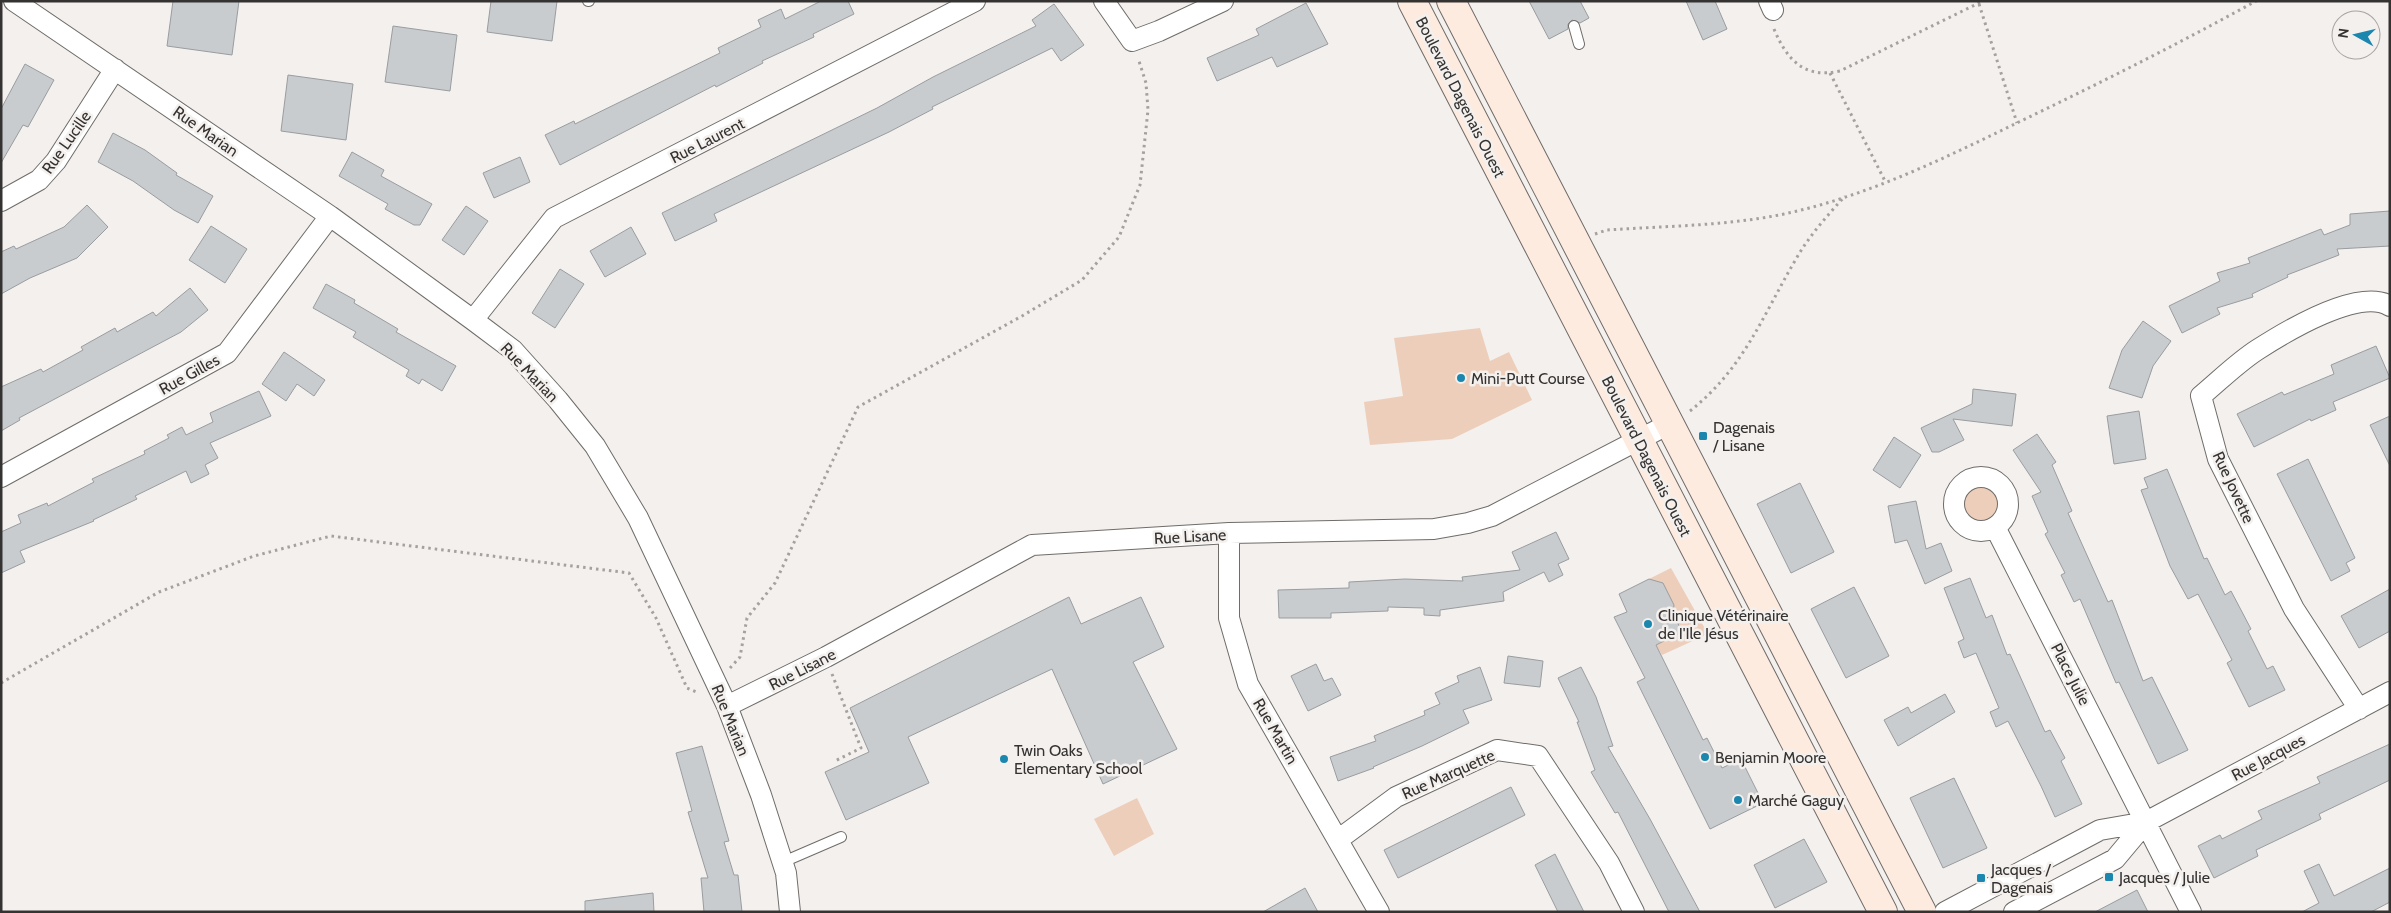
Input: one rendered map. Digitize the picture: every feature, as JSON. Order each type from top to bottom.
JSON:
[{"type":"main road","name":"Boulevard Dagenais Ouest","points":[[1412,1],[1883,912]]},
{"type":"main road","name":"Boulevard Dagenais Ouest","points":[[1451,1],[1680,418],[1922,912]]},
{"type":"street","name":"Rue Marian","points":[[14,1],[330,216],[513,350],[595,446],[638,518],[728,706],[783,862],[790,912]]},
{"type":"street","name":"Rue Laurent","points":[[473,320],[554,218],[975,1]]},
{"type":"street","points":[[1104,1],[1132,41],[1159,31],[1223,1]]},
{"type":"street","name":"Rue Lucille","points":[[1,200],[39,180],[56,161],[115,68]]},
{"type":"street","name":"Rue Gilles","points":[[1,477],[227,353],[330,216]]},
{"type":"street","name":"Rue Jovette","points":[[2359,709],[2294,609],[2223,468],[2201,396],[2256,350],[2306,322],[2354,303],[2381,301],[2390,306]]},
{"type":"street","name":"Rue Lisane","points":[[728,706],[826,657],[1032,545],[1229,533],[1434,529],[1468,523],[1492,516],[1680,418]]},
{"type":"street","name":"Place Julie","points":[[1995,527],[2191,912]]},
{"type":"street","name":"Rue Martin","points":[[1229,533],[1229,618],[1248,684],[1339,839],[1379,912]]},
{"type":"street","name":"Rue Jacques","points":[[1945,912],[2100,830],[2146,822],[2390,692]]},
{"type":"street","name":"Rue Marquette","points":[[1339,839],[1396,797],[1497,750],[1538,756],[1608,863],[1634,912]]},
{"type":"street","name":"Rue Jacques","points":[[2014,912],[2115,859],[2146,822]]},
{"type":"lane","points":[[1574,26],[1579,44]]},
{"type":"lane","points":[[783,862],[841,837]]},
{"type":"path","points":[[1771,6],[1771,23],[1788,56],[1808,70],[1830,73],[1840,71],[1983,1]]},
{"type":"path","points":[[1598,233],[1606,230],[1773,216],[1845,196],[1885,182],[1935,162],[2018,123],[2157,55],[2256,1]]},
{"type":"path","points":[[1978,4],[2018,123]]},
{"type":"path","points":[[1,683],[159,592],[254,556],[332,536],[629,573],[656,618],[687,688],[709,697],[716,683],[740,657],[746,618],[775,583],[858,407],[1022,316],[1082,280],[1119,237],[1140,186],[1148,110],[1146,83],[1132,41]]},
{"type":"path","points":[[1830,73],[1885,182]]},
{"type":"path","points":[[1680,418],[1733,369],[1757,333],[1796,258],[1820,223],[1845,196]]},
{"type":"path","points":[[826,657],[861,748],[835,761]]},
{"type":"shaded area","name":"Mini-Putt Course","points":[[1480,328],[1490,361],[1509,352],[1532,400],[1452,439],[1370,445],[1364,402],[1403,396],[1394,338]]},
{"type":"shaded area","points":[[1981,477],[1991,479],[2000,485],[2006,494],[2008,504],[2006,514],[2000,523],[1991,529],[1981,531],[1971,529],[1962,523],[1956,514],[1954,504],[1956,494],[1962,485],[1971,479]]},
{"type":"shaded area","points":[[1671,568],[1708,634],[1662,655],[1656,645],[1682,632],[1673,613],[1663,583],[1649,579]]},
{"type":"shaded area","points":[[1137,798],[1154,834],[1114,856],[1094,819]]},
{"type":"building","points":[[173,1],[239,1],[232,55],[167,46]]},
{"type":"building","points":[[491,1],[557,1],[552,41],[487,32]]},
{"type":"building","points":[[821,1],[848,1],[854,14],[813,34],[814,37],[762,61],[763,63],[716,87],[715,85],[560,165],[545,135],[574,121],[575,124],[720,53],[718,48],[761,27],[758,20],[781,9],[785,19]]},
{"type":"building","points":[[1529,1],[1580,1],[1589,18],[1580,23],[1572,20],[1568,24],[1568,29],[1549,39]]},
{"type":"building","points":[[1686,1],[1715,1],[1727,29],[1703,40]]},
{"type":"building","points":[[1306,3],[1328,44],[1277,67],[1272,57],[1217,81],[1207,58],[1259,35],[1256,29]]},
{"type":"building","points":[[1054,4],[1084,45],[1061,61],[1052,48],[932,107],[933,109],[889,132],[714,214],[717,221],[675,241],[662,213],[877,108],[933,77],[1036,26],[1032,20]]},
{"type":"building","points":[[393,26],[457,35],[450,91],[385,82]]},
{"type":"building","points":[[25,64],[54,80],[28,127],[23,125],[1,163],[1,109]]},
{"type":"building","points":[[288,75],[353,84],[346,140],[281,131]]},
{"type":"building","points":[[113,133],[145,150],[177,173],[176,175],[213,196],[198,223],[174,210],[133,181],[98,162]]},
{"type":"building","points":[[352,152],[384,170],[381,176],[432,204],[420,225],[414,225],[385,209],[388,204],[339,176]]},
{"type":"building","points":[[520,157],[530,182],[494,198],[483,173]]},
{"type":"building","points":[[87,205],[108,227],[77,258],[30,278],[1,294],[1,252],[14,246],[16,249],[64,227]]},
{"type":"building","points":[[466,206],[488,221],[464,255],[442,240]]},
{"type":"building","points":[[2390,211],[2390,246],[2337,249],[2339,255],[2287,275],[2288,277],[2252,294],[2253,297],[2217,308],[2220,314],[2182,333],[2169,306],[2220,281],[2217,273],[2250,263],[2248,258],[2321,229],[2324,235],[2350,225],[2350,214]]},
{"type":"building","points":[[211,226],[247,249],[225,283],[189,260]]},
{"type":"building","points":[[631,227],[646,254],[605,277],[590,251]]},
{"type":"building","points":[[560,269],[584,284],[555,328],[532,313]]},
{"type":"building","points":[[326,284],[355,300],[354,303],[398,329],[396,332],[456,366],[442,391],[422,379],[419,384],[406,376],[409,370],[353,337],[356,332],[313,308]]},
{"type":"building","points":[[190,288],[208,310],[181,332],[19,418],[20,420],[1,431],[1,387],[41,369],[43,372],[83,350],[81,347],[115,328],[117,332],[153,312],[156,316]]},
{"type":"building","points":[[2143,321],[2171,341],[2153,366],[2142,398],[2109,388],[2122,350]]},
{"type":"building","points":[[2376,346],[2390,378],[2333,402],[2336,410],[2311,421],[2310,419],[2254,447],[2237,414],[2282,392],[2284,395],[2334,374],[2331,365]]},
{"type":"building","points":[[284,352],[325,380],[314,396],[297,384],[286,401],[262,384]]},
{"type":"building","points":[[1973,389],[2016,394],[2012,426],[1953,419],[1964,440],[1939,452],[1932,452],[1921,428],[1972,404]]},
{"type":"building","points":[[259,391],[271,416],[210,443],[218,458],[205,465],[209,474],[191,483],[186,471],[135,496],[137,499],[94,521],[20,551],[25,562],[1,573],[1,532],[21,523],[18,515],[47,503],[48,506],[94,482],[92,479],[145,454],[144,451],[169,438],[167,435],[182,427],[186,435],[213,422],[210,413]]},
{"type":"building","points":[[2139,411],[2146,459],[2114,464],[2107,416]]},
{"type":"building","points":[[2390,416],[2390,466],[2370,425]]},
{"type":"building","points":[[2037,434],[2056,462],[2052,465],[2072,511],[2068,513],[2108,602],[2112,600],[2143,681],[2152,677],[2188,750],[2158,764],[2119,682],[2116,683],[2080,599],[2074,602],[2061,575],[2065,573],[2045,534],[2048,532],[2032,496],[2041,492],[2013,450]]},
{"type":"building","points":[[1894,437],[1921,455],[1900,488],[1873,470]]},
{"type":"building","points":[[2308,459],[2355,558],[2346,563],[2350,571],[2331,581],[2277,474]]},
{"type":"building","points":[[2167,469],[2204,559],[2207,558],[2225,595],[2231,591],[2251,629],[2248,631],[2267,669],[2273,666],[2285,690],[2249,707],[2227,663],[2232,660],[2198,594],[2188,599],[2170,566],[2141,490],[2148,488],[2144,478]]},
{"type":"building","points":[[1800,483],[1834,552],[1791,573],[1757,504]]},
{"type":"building","points":[[1916,501],[1926,549],[1941,543],[1952,571],[1925,584],[1907,540],[1895,543],[1888,506]]},
{"type":"building","points":[[1556,532],[1569,559],[1558,564],[1563,575],[1549,582],[1544,572],[1503,592],[1504,601],[1440,610],[1440,616],[1424,615],[1424,608],[1388,607],[1388,611],[1331,613],[1331,618],[1279,618],[1278,590],[1349,588],[1349,582],[1405,579],[1463,581],[1462,577],[1520,570],[1512,552]]},
{"type":"building","points":[[1970,578],[1986,618],[1992,615],[2007,655],[2010,654],[2045,732],[2050,730],[2065,758],[2061,761],[2082,804],[2055,817],[2008,721],[1996,727],[1990,712],[1999,708],[1976,653],[1964,658],[1958,642],[1964,639],[1944,588]]},
{"type":"building","points":[[1649,579],[1663,583],[1674,605],[1673,613],[1682,632],[1656,645],[1703,740],[1707,738],[1722,768],[1741,759],[1763,803],[1710,829],[1637,682],[1645,678],[1614,617],[1627,612],[1619,594]]},
{"type":"building","points":[[1854,587],[1889,656],[1846,678],[1811,609]]},
{"type":"building","points":[[2390,589],[2390,631],[2359,648],[2341,616]]},
{"type":"building","points":[[1069,597],[1081,624],[1141,597],[1164,647],[1133,662],[1177,749],[1103,784],[1052,669],[908,737],[929,783],[846,820],[825,772],[869,752],[850,708]]},
{"type":"building","points":[[1508,656],[1543,661],[1540,687],[1504,683]]},
{"type":"building","points":[[1316,664],[1324,681],[1332,678],[1341,695],[1308,711],[1291,676]]},
{"type":"building","points":[[1480,667],[1492,700],[1463,710],[1469,723],[1374,768],[1338,781],[1330,757],[1376,741],[1374,736],[1425,715],[1424,711],[1440,704],[1435,693],[1459,682],[1457,676]]},
{"type":"building","points":[[1581,667],[1596,697],[1613,746],[1608,747],[1650,819],[1700,912],[1669,912],[1618,812],[1615,813],[1591,772],[1595,770],[1577,722],[1579,722],[1558,678]]},
{"type":"building","points":[[1945,694],[1955,712],[1898,746],[1884,720],[1908,707],[1911,713]]},
{"type":"building","points":[[2390,744],[2390,780],[2319,814],[2321,819],[2256,850],[2258,856],[2214,878],[2198,846],[2220,835],[2222,839],[2262,819],[2258,811],[2320,783],[2317,777]]},
{"type":"building","points":[[702,746],[729,841],[724,842],[734,875],[738,875],[742,912],[704,912],[701,878],[708,878],[688,812],[692,811],[676,753]]},
{"type":"building","points":[[1954,778],[1987,848],[1943,868],[1910,798]]},
{"type":"building","points":[[1511,787],[1525,815],[1398,878],[1384,850]]},
{"type":"building","points":[[1804,839],[1827,882],[1775,908],[1754,865]]},
{"type":"building","points":[[1555,854],[1584,912],[1558,912],[1535,865]]},
{"type":"building","points":[[2319,864],[2334,896],[2390,868],[2390,902],[2371,912],[2302,912],[2319,903],[2304,871]]},
{"type":"building","points":[[1305,888],[1318,912],[1263,912]]},
{"type":"building","points":[[2137,890],[2148,912],[2095,912]]},
{"type":"building","points":[[653,893],[654,912],[585,912],[585,901]]},
{"type":"place","name":"Mini-Putt Course","points":[[1461,378]]},
{"type":"place","name":"Dagenais / Lisane","points":[[1703,436]]},
{"type":"place","name":"Clinique Vétérinaire de I'Ile Jésus","points":[[1648,624]]},
{"type":"place","name":"Benjamin Moore","points":[[1705,757]]},
{"type":"place","name":"Twin Oaks Elementary School","points":[[1004,759]]},
{"type":"place","name":"Marché Gaguy","points":[[1738,800]]},
{"type":"place","name":"Jacques / Julie","points":[[2109,877]]},
{"type":"place","name":"Jacques / Dagenais","points":[[1981,878]]}]
